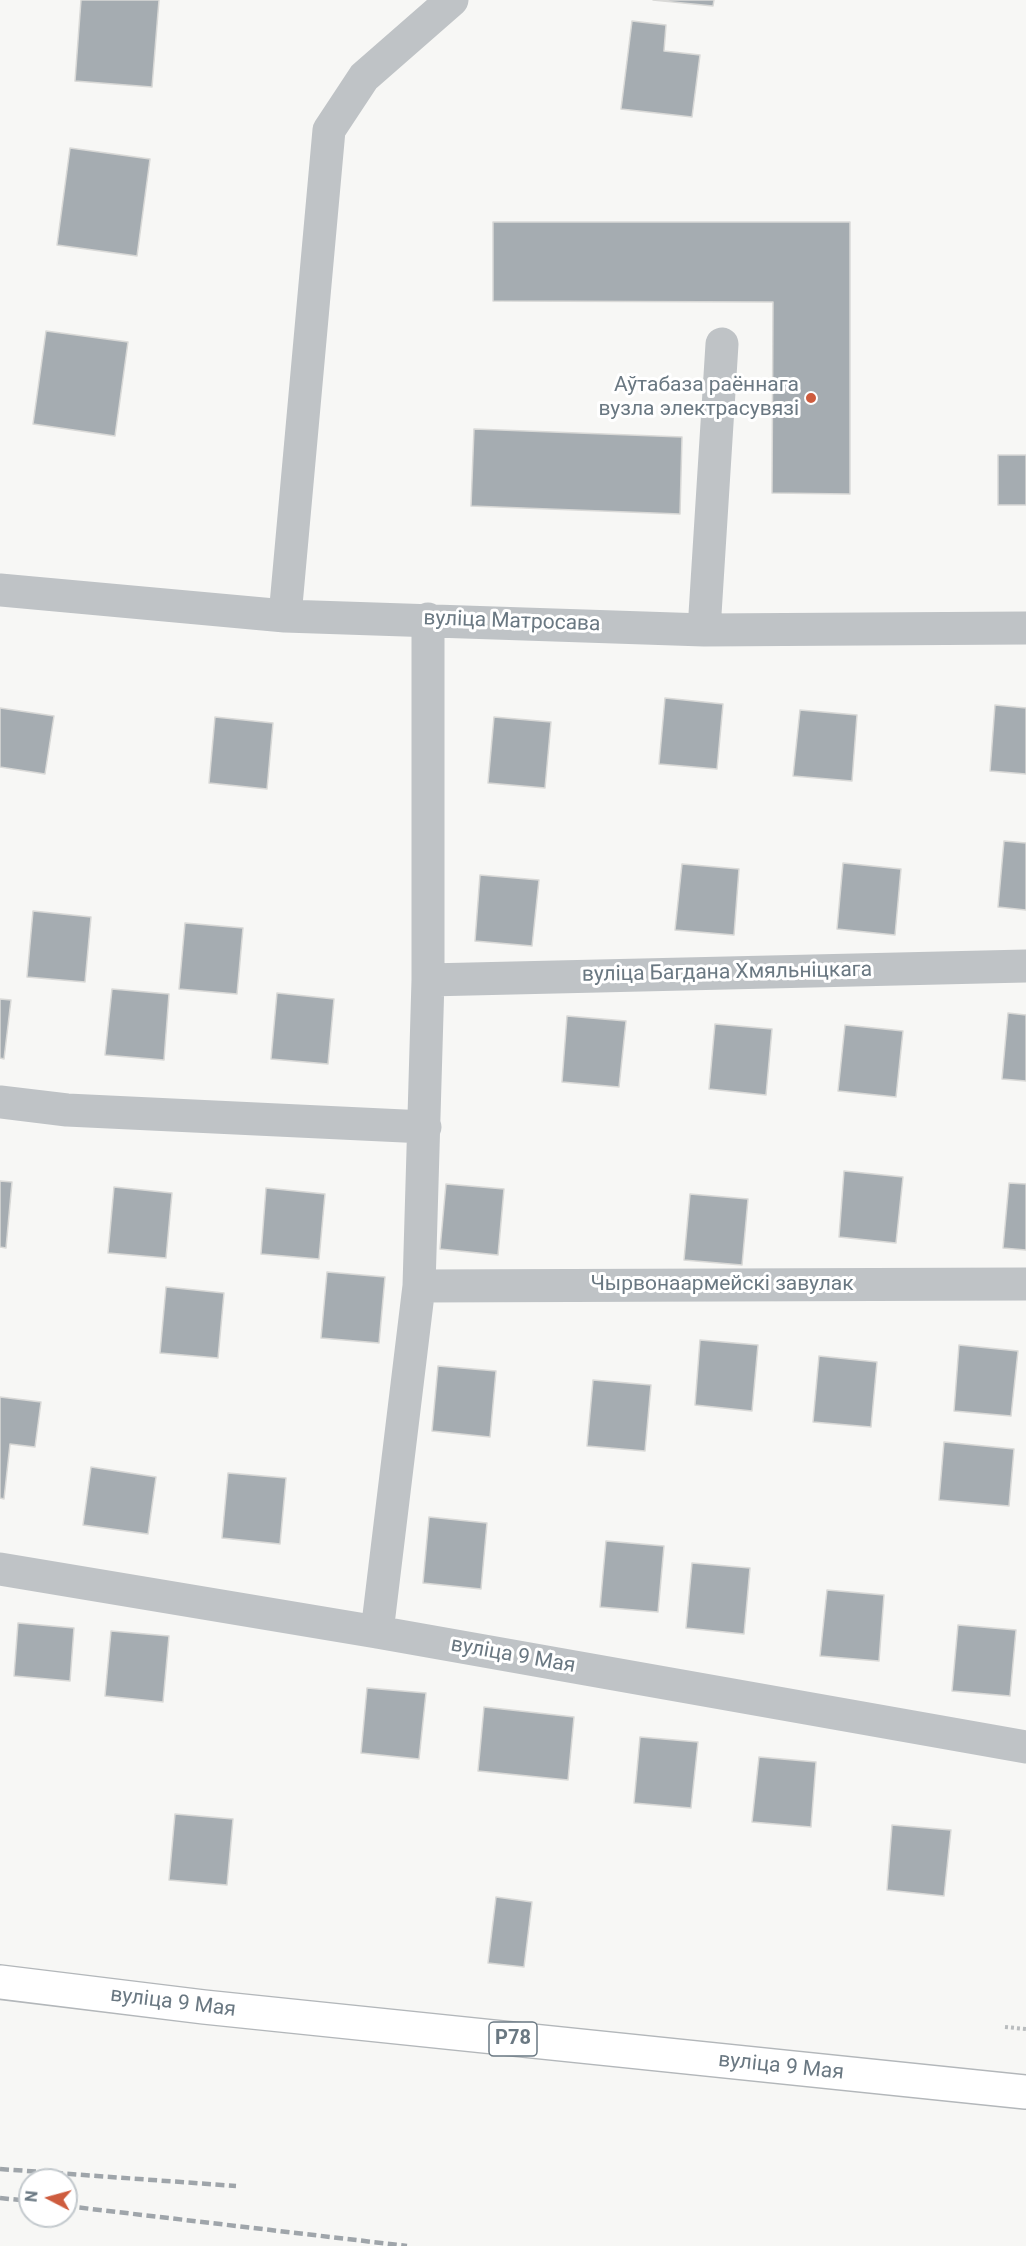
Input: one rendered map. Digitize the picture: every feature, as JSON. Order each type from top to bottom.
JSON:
[{"type":"main road","name":"вуліца 9 Мая","points":[[0,1982],[228,2010],[1026,2092]]},
{"type":"street","points":[[285,616],[329,130],[364,77],[452,0]]},
{"type":"street","points":[[704,630],[722,344]]},
{"type":"street","name":"вуліца Матросава","points":[[0,590],[285,616],[704,630],[1026,628]]},
{"type":"street","points":[[377,1632],[419,1286],[429,980],[428,619]]},
{"type":"street","name":"вуліца Багдана Хмяльніцкага","points":[[429,980],[1026,966]]},
{"type":"street","points":[[0,1102],[67,1110],[425,1126]]},
{"type":"street","name":"Чырвонаармейскі завулак","points":[[419,1286],[1026,1284]]},
{"type":"street","name":"вуліца 9 Мая","points":[[0,1569],[377,1632],[1026,1747]]},
{"type":"path","points":[[1005,2027],[1026,2029]]},
{"type":"building","points":[[81,0],[159,0],[152,87],[75,81]]},
{"type":"building","points":[[653,0],[714,0],[713,6]]},
{"type":"building","points":[[632,21],[666,25],[664,51],[700,55],[692,117],[621,109]]},
{"type":"building","points":[[70,148],[150,159],[137,256],[57,245]]},
{"type":"building","name":"Аўтабаза раённага вузла электрасувязі","points":[[493,222],[850,222],[850,494],[772,493],[773,302],[493,301]]},
{"type":"building","points":[[46,331],[128,342],[115,436],[33,424]]},
{"type":"building","points":[[474,429],[682,437],[680,514],[471,506]]},
{"type":"building","points":[[998,455],[1026,455],[1026,505],[998,505]]},
{"type":"building","points":[[665,698],[723,704],[717,769],[659,764]]},
{"type":"building","points":[[995,705],[1026,708],[1026,774],[990,771]]},
{"type":"building","points":[[0,708],[54,716],[45,774],[0,767]]},
{"type":"building","points":[[800,710],[857,715],[852,781],[793,776]]},
{"type":"building","points":[[215,717],[273,723],[267,789],[209,783]]},
{"type":"building","points":[[494,717],[551,722],[545,788],[488,783]]},
{"type":"building","points":[[1004,841],[1026,843],[1026,910],[998,907]]},
{"type":"building","points":[[843,863],[901,869],[895,935],[837,929]]},
{"type":"building","points":[[682,864],[739,869],[734,935],[675,930]]},
{"type":"building","points":[[480,875],[539,880],[532,946],[475,941]]},
{"type":"building","points":[[33,911],[91,917],[85,982],[27,977]]},
{"type":"building","points":[[185,923],[243,928],[237,994],[179,989]]},
{"type":"building","points":[[112,989],[169,994],[164,1060],[105,1055]]},
{"type":"building","points":[[277,993],[334,999],[328,1064],[271,1059]]},
{"type":"building","points":[[0,999],[11,1000],[4,1059],[0,1058]]},
{"type":"building","points":[[1008,1013],[1026,1015],[1026,1081],[1002,1079]]},
{"type":"building","points":[[567,1016],[626,1021],[619,1087],[562,1082]]},
{"type":"building","points":[[715,1024],[772,1029],[766,1095],[709,1089]]},
{"type":"building","points":[[845,1025],[903,1031],[896,1097],[838,1091]]},
{"type":"building","points":[[844,1171],[903,1177],[896,1243],[839,1237]]},
{"type":"building","points":[[0,1181],[12,1182],[6,1248],[0,1247]]},
{"type":"building","points":[[1009,1183],[1026,1184],[1026,1250],[1003,1248]]},
{"type":"building","points":[[446,1184],[504,1189],[498,1255],[440,1249]]},
{"type":"building","points":[[114,1187],[172,1193],[166,1258],[108,1253]]},
{"type":"building","points":[[266,1188],[325,1194],[319,1259],[261,1254]]},
{"type":"building","points":[[690,1194],[748,1199],[742,1265],[684,1260]]},
{"type":"building","points":[[327,1272],[385,1277],[379,1343],[321,1338]]},
{"type":"building","points":[[166,1287],[224,1293],[218,1358],[160,1353]]},
{"type":"building","points":[[700,1340],[758,1345],[752,1411],[695,1405]]},
{"type":"building","points":[[959,1345],[1018,1351],[1011,1416],[954,1411]]},
{"type":"building","points":[[819,1356],[877,1362],[871,1427],[813,1422]]},
{"type":"building","points":[[438,1366],[496,1371],[490,1437],[432,1431]]},
{"type":"building","points":[[593,1380],[651,1385],[645,1451],[587,1446]]},
{"type":"building","points":[[0,1397],[41,1402],[35,1447],[10,1444],[4,1499],[0,1498]]},
{"type":"building","points":[[944,1442],[1014,1449],[1009,1506],[939,1500]]},
{"type":"building","points":[[91,1467],[156,1477],[148,1534],[83,1525]]},
{"type":"building","points":[[228,1473],[286,1478],[280,1544],[222,1538]]},
{"type":"building","points":[[429,1517],[487,1523],[481,1589],[423,1583]]},
{"type":"building","points":[[606,1541],[664,1546],[658,1612],[600,1607]]},
{"type":"building","points":[[692,1563],[750,1568],[744,1634],[686,1628]]},
{"type":"building","points":[[827,1590],[884,1595],[879,1661],[820,1656]]},
{"type":"building","points":[[18,1623],[74,1628],[70,1681],[14,1676]]},
{"type":"building","points":[[958,1625],[1016,1630],[1010,1696],[952,1691]]},
{"type":"building","points":[[111,1631],[169,1636],[163,1702],[105,1696]]},
{"type":"building","points":[[367,1688],[426,1693],[419,1759],[361,1753]]},
{"type":"building","points":[[484,1707],[574,1717],[568,1780],[478,1771]]},
{"type":"building","points":[[640,1737],[698,1742],[691,1808],[634,1803]]},
{"type":"building","points":[[759,1757],[816,1762],[811,1827],[752,1822]]},
{"type":"building","points":[[175,1814],[233,1819],[227,1885],[169,1880]]},
{"type":"building","points":[[892,1825],[951,1830],[944,1896],[887,1890]]},
{"type":"building","points":[[496,1897],[532,1902],[524,1967],[488,1963]]},
{"type":"railway","points":[[0,2169],[236,2186]]},
{"type":"railway","points":[[0,2198],[18,2200]]},
{"type":"railway","points":[[78,2207],[407,2246]]},
{"type":"place","name":"Аўтабаза раённага вузла электрасувязі","points":[[811,398]]}]
